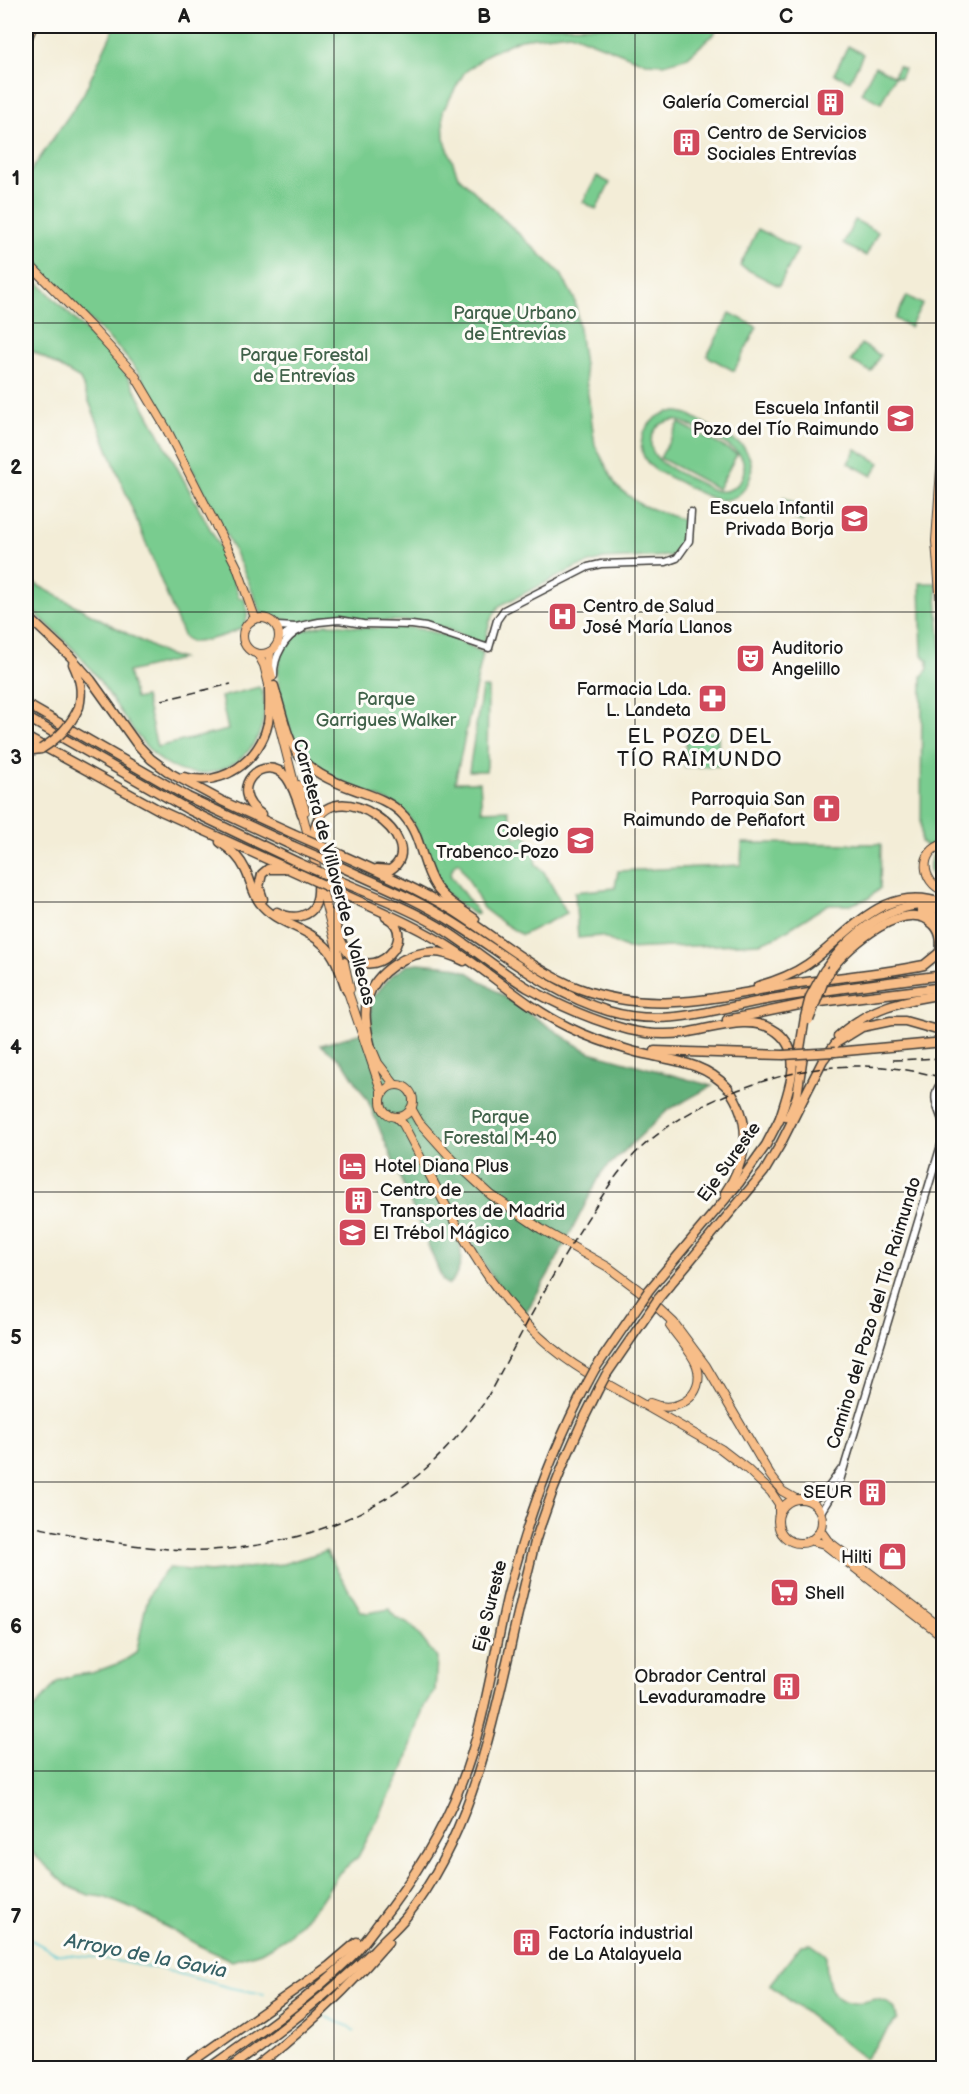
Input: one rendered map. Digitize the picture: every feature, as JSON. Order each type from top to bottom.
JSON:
[{"type":"highway","points":[[26,615],[70,656],[91,680],[136,743],[151,759],[170,773],[222,801],[371,867],[452,910],[540,968],[575,987],[615,998],[642,1002],[695,1002],[924,965],[940,952]]},
{"type":"highway","points":[[26,752],[41,749],[64,732],[79,707],[82,694],[81,680],[70,656]]},
{"type":"highway","points":[[170,773],[190,779],[214,778],[245,764],[258,748],[268,724],[271,686]]},
{"type":"highway","points":[[271,686],[292,747],[300,760],[327,779],[379,799],[400,811],[416,833],[429,874],[437,890],[540,968]]},
{"type":"highway","points":[[26,704],[188,797],[426,906],[531,975],[576,1000],[610,1011],[667,1019],[696,1016],[760,1000],[944,975]]},
{"type":"highway","points":[[26,717],[189,810],[299,863],[426,919],[528,987],[573,1012],[644,1033],[680,1033],[755,1023],[775,1030],[786,1042],[793,1067],[779,1121]]},
{"type":"highway","points":[[26,737],[146,803],[403,921],[451,947],[529,1004],[567,1027],[632,1051],[690,1063],[710,1072],[730,1091],[743,1120],[746,1138],[744,1156],[733,1180],[694,1234]]},
{"type":"highway","points":[[281,828],[249,804],[245,789],[247,782],[257,771],[273,769],[280,772],[291,785],[302,814]]},
{"type":"highway","points":[[315,851],[315,829],[322,813],[329,808],[343,804],[358,806],[381,820],[392,831],[400,845],[401,857],[393,868],[385,870],[371,867]]},
{"type":"highway","points":[[208,832],[231,850],[245,868],[254,893],[270,914],[316,938],[333,954],[347,991]]},
{"type":"highway","points":[[298,873],[277,868],[268,869],[259,881],[260,895],[265,902],[289,917],[303,916],[315,906],[318,899],[318,875]]},
{"type":"highway","points":[[718,998],[784,978],[821,954],[861,918],[885,905],[901,900],[920,899],[944,904]]},
{"type":"highway","points":[[332,914],[344,947],[351,956],[367,963],[384,960],[392,953],[396,945],[398,937],[396,927],[390,919],[357,900]]},
{"type":"highway","points":[[739,1201],[775,1146],[797,1096],[810,997],[828,969],[846,944],[884,915],[912,906],[924,906],[944,911]]},
{"type":"highway","points":[[870,925],[891,915],[920,909],[944,923]]},
{"type":"highway","points":[[828,969],[855,943],[884,925],[906,917],[918,916],[933,923],[941,939],[940,952],[939,958],[927,970],[862,985]]},
{"type":"highway","points":[[371,1048],[365,1018],[368,996],[381,976],[401,961],[424,952],[446,954],[498,981]]},
{"type":"highway","points":[[610,1024],[667,1029],[699,1026],[804,1004],[944,987]]},
{"type":"highway","points":[[800,1107],[803,1092],[820,1059],[837,1036],[850,1025],[881,1008],[901,1001],[944,994]]},
{"type":"highway","points":[[779,1121],[795,1081],[807,1018]]},
{"type":"highway","points":[[739,1201],[764,1172],[823,1060],[836,1043],[862,1027],[891,1020],[905,1021],[944,1032]]},
{"type":"highway","points":[[614,1044],[682,1053],[783,1055],[944,1042]]},
{"type":"highway","name":"Eje Sureste","points":[[210,2068],[321,1986],[351,1957],[389,1910],[423,1861],[441,1830],[461,1784],[475,1741],[508,1595],[533,1508],[566,1423],[595,1369],[649,1290],[753,1165],[779,1121]]},
{"type":"highway","name":"Eje Sureste","points":[[230,2068],[346,1977],[406,1917],[448,1850],[474,1788],[490,1737],[535,1542],[578,1428],[606,1375],[654,1310],[658,1299],[739,1201]]},
{"type":"highway","points":[[184,2068],[350,1950],[389,1910]]},
{"type":"highway","points":[[255,2068],[288,2042],[367,1967],[406,1917]]},
{"type":"main road","points":[[26,43],[33,26]]},
{"type":"main road","points":[[26,261],[93,328],[134,374],[166,428],[237,567],[255,618]]},
{"type":"main road","points":[[944,426],[937,563],[944,646]]},
{"type":"main road","points":[[938,535],[944,578]]},
{"type":"main road","points":[[255,618],[267,618],[277,626],[280,638],[270,652],[258,654],[248,648],[243,637],[246,626],[255,618]]},
{"type":"main road","name":"Carretera de Villaverde a Vallecas","points":[[270,652],[271,686],[302,814],[347,991],[381,1090],[381,1098]]},
{"type":"main road","name":"Carretera de Villaverde a Vallecas","points":[[258,654],[271,686],[351,990],[371,1048],[378,1063],[395,1085]]},
{"type":"main road","points":[[943,842],[929,854],[925,872],[931,884],[944,891]]},
{"type":"main road","points":[[396,1117],[405,1115],[411,1108],[413,1099],[409,1090],[401,1085],[386,1089],[381,1098],[384,1111],[396,1117],[403,1124],[467,1245],[489,1280],[509,1306],[546,1344],[586,1372]]},
{"type":"main road","points":[[411,1108],[419,1122],[440,1145],[491,1195],[541,1229],[608,1267],[640,1291],[695,1362],[699,1374],[696,1391],[681,1404],[666,1408],[656,1406],[612,1386],[721,1449],[747,1469],[777,1499],[778,1527],[785,1538],[798,1543],[810,1540],[824,1544],[944,1637]]},
{"type":"main road","points":[[654,1310],[674,1323],[706,1366],[762,1463],[778,1486],[786,1494],[796,1499],[811,1501],[821,1512],[820,1530],[810,1540]]},
{"type":"main road","points":[[779,1512],[785,1505],[796,1499]]},
{"type":"main road","points":[[820,1530],[828,1541],[944,1630]]},
{"type":"street","points":[[277,626],[296,627],[339,620],[363,624],[412,625],[426,627],[489,648],[496,620],[504,610],[588,567],[601,564],[666,562],[677,558],[689,541],[692,512]]},
{"type":"street","points":[[271,686],[273,667],[285,640],[292,633],[319,622]]},
{"type":"street","points":[[280,638],[296,627]]},
{"type":"street","points":[[941,1083],[934,1098],[944,1128]]},
{"type":"street","name":"Camino del Pozo del Tío Raimundo","points":[[821,1512],[840,1481],[944,1135]]},
{"type":"street","name":"Camino del Pozo del Tío Raimundo","points":[[811,1501],[827,1491],[844,1465]]},
{"type":"green space","name":"Parque Forestal de Entrevías","points":[[115,26],[716,26],[715,33],[688,57],[664,64],[646,63],[570,33],[520,39],[488,54],[464,73],[443,111],[444,138],[458,176],[561,274],[575,300],[595,445],[617,487],[641,505],[683,520],[681,540],[674,553],[670,556],[604,559],[577,567],[499,606],[490,621],[484,644],[443,628],[412,621],[367,621],[334,616],[297,623],[261,613],[229,540],[175,436],[139,373],[121,351],[26,256],[26,178],[83,95]]},
{"type":"green space","points":[[848,46],[863,54],[850,81],[834,74]]},
{"type":"green space","points":[[875,66],[894,76],[898,66],[904,69],[900,78],[895,76],[881,103],[861,93]]},
{"type":"green space","points":[[597,176],[610,183],[596,209],[583,202]]},
{"type":"green space","points":[[855,220],[878,232],[866,256],[843,244]]},
{"type":"green space","points":[[758,229],[798,249],[779,286],[740,266]]},
{"type":"green space","points":[[26,270],[122,368],[131,382],[228,562],[239,598],[244,598],[247,616],[245,623],[239,629],[203,641],[192,642],[184,638],[80,379],[26,347]]},
{"type":"green space","points":[[907,296],[922,304],[910,327],[895,319]]},
{"type":"green space","points":[[730,313],[757,327],[734,371],[707,356]]},
{"type":"green space","points":[[861,344],[880,355],[871,372],[851,361]]},
{"type":"green space","points":[[668,412],[688,414],[742,445],[750,458],[752,468],[748,483],[741,492],[734,498],[726,500],[709,497],[654,469],[647,461],[641,445],[646,429],[659,416]],"holes":[[[675,420],[721,441],[739,454],[743,460],[743,474],[741,480],[732,489],[714,490],[675,471],[658,459],[651,443],[653,434],[659,425]]]},
{"type":"green space","points":[[679,423],[737,454],[718,489],[660,458]]},
{"type":"green space","points":[[856,449],[880,463],[872,476],[848,463]]},
{"type":"green space","points":[[784,498],[808,510],[802,522],[778,511]]},
{"type":"green space","points":[[26,579],[165,654],[181,659],[128,672],[135,699],[145,697],[157,747],[228,730],[221,697],[259,687],[263,694],[264,708],[262,726],[255,743],[244,756],[230,766],[214,772],[197,774],[179,770],[163,762],[135,733],[88,666],[54,630],[26,605]]},
{"type":"green space","points":[[920,583],[936,583],[944,689],[943,832],[938,841],[927,847],[921,842],[922,676],[928,669],[928,660],[922,655]]},
{"type":"green space","name":"Parque Garrigues Walker","points":[[327,624],[423,630],[454,639],[483,653],[455,782],[480,782],[482,811],[508,810],[515,838],[525,834],[533,848],[536,865],[544,872],[567,913],[522,935],[483,908],[459,862],[454,865],[450,875],[478,913],[475,915],[440,887],[432,873],[415,827],[402,809],[333,778],[315,768],[302,755],[286,719],[278,679],[278,666],[284,650],[293,637],[307,629]]},
{"type":"green space","points":[[482,688],[488,688],[487,766],[486,771],[469,771]]},
{"type":"green space","points":[[718,732],[719,766],[685,767],[686,733]]},
{"type":"green space","points":[[742,843],[881,844],[880,888],[869,898],[850,905],[827,905],[776,937],[760,943],[627,949],[601,936],[578,938],[575,892],[615,888],[618,871],[741,865]]},
{"type":"green space","points":[[943,848],[943,886],[933,878],[930,867],[933,856]]},
{"type":"green space","name":"Parque Forestal M-40","points":[[409,964],[452,966],[469,973],[590,1052],[712,1086],[668,1110],[602,1172],[555,1263],[524,1316],[494,1280],[468,1239],[460,1244],[461,1261],[458,1272],[448,1285],[443,1281],[368,1101],[344,1063],[321,1045],[371,1030],[371,1006],[374,996],[392,975]]},
{"type":"green space","points":[[326,1551],[361,1611],[367,1613],[390,1609],[395,1617],[412,1626],[437,1658],[435,1692],[424,1706],[404,1768],[358,1857],[339,1873],[319,1903],[288,1936],[261,1952],[232,1961],[198,1945],[142,1913],[104,1897],[89,1895],[68,1886],[26,1847],[26,1718],[58,1681],[75,1675],[92,1673],[122,1662],[136,1653],[149,1597],[153,1587],[169,1568],[210,1572],[283,1564]]},
{"type":"green space","points":[[811,1944],[826,1955],[828,1980],[834,1994],[840,1999],[857,2003],[874,1999],[881,2000],[895,2009],[897,2019],[865,2059],[770,1985],[801,1945]]},
{"type":"waterway","name":"Arroyo de la Gavia","points":[[26,1937],[57,1954],[100,1958],[161,1969],[231,1988],[264,1994]]},
{"type":"waterway","name":"Arroyo de la Gavia","points":[[326,2017],[354,2031]]},
{"type":"railway","points":[[162,700],[231,684]]},
{"type":"railway","points":[[893,1060],[944,1058]]},
{"type":"railway","points":[[26,1525],[141,1546],[210,1550],[239,1548],[296,1537],[350,1517],[400,1489],[423,1471],[470,1421],[484,1403],[557,1268],[610,1184],[641,1148],[669,1126],[731,1093],[764,1081],[810,1070],[876,1066],[944,1078]]},
{"type":"place","name":"Galería Comercial","points":[[830,102]]},
{"type":"place","name":"Centro de Servicios Sociales Entrevías","points":[[686,143]]},
{"type":"place","name":"Escuela Infantil Pozo del Tío Raimundo","points":[[900,418]]},
{"type":"place","name":"Escuela Infantil Privada Borja","points":[[855,518]]},
{"type":"place","name":"Centro de Salud José María Llanos","points":[[562,616]]},
{"type":"place","name":"Auditorio Angelillo","points":[[751,658]]},
{"type":"place","name":"Farmacia Lda. L. Landeta","points":[[712,699]]},
{"type":"place","name":"Parroquia San Raimundo de Peñafort","points":[[826,809]]},
{"type":"place","name":"Colegio Trabenco-Pozo","points":[[580,841]]},
{"type":"place","name":"Hotel Diana Plus","points":[[353,1166]]},
{"type":"place","name":"Centro de Transportes de Madrid","points":[[359,1200]]},
{"type":"place","name":"El Trébol Mágico","points":[[352,1233]]},
{"type":"place","name":"SEUR","points":[[873,1492]]},
{"type":"place","name":"Hilti","points":[[893,1557]]},
{"type":"place","name":"Shell","points":[[784,1593]]},
{"type":"place","name":"Obrador Central Levaduramadre","points":[[787,1686]]},
{"type":"place","name":"Factoría industrial de La Atalayuela","points":[[527,1943]]},
{"type":"district","name":"EL POZO DEL TÍO RAIMUNDO","points":[[700,748]]},
{"type":"park label","name":"Parque Urbano de Entrevías","points":[[515,323]]}]
